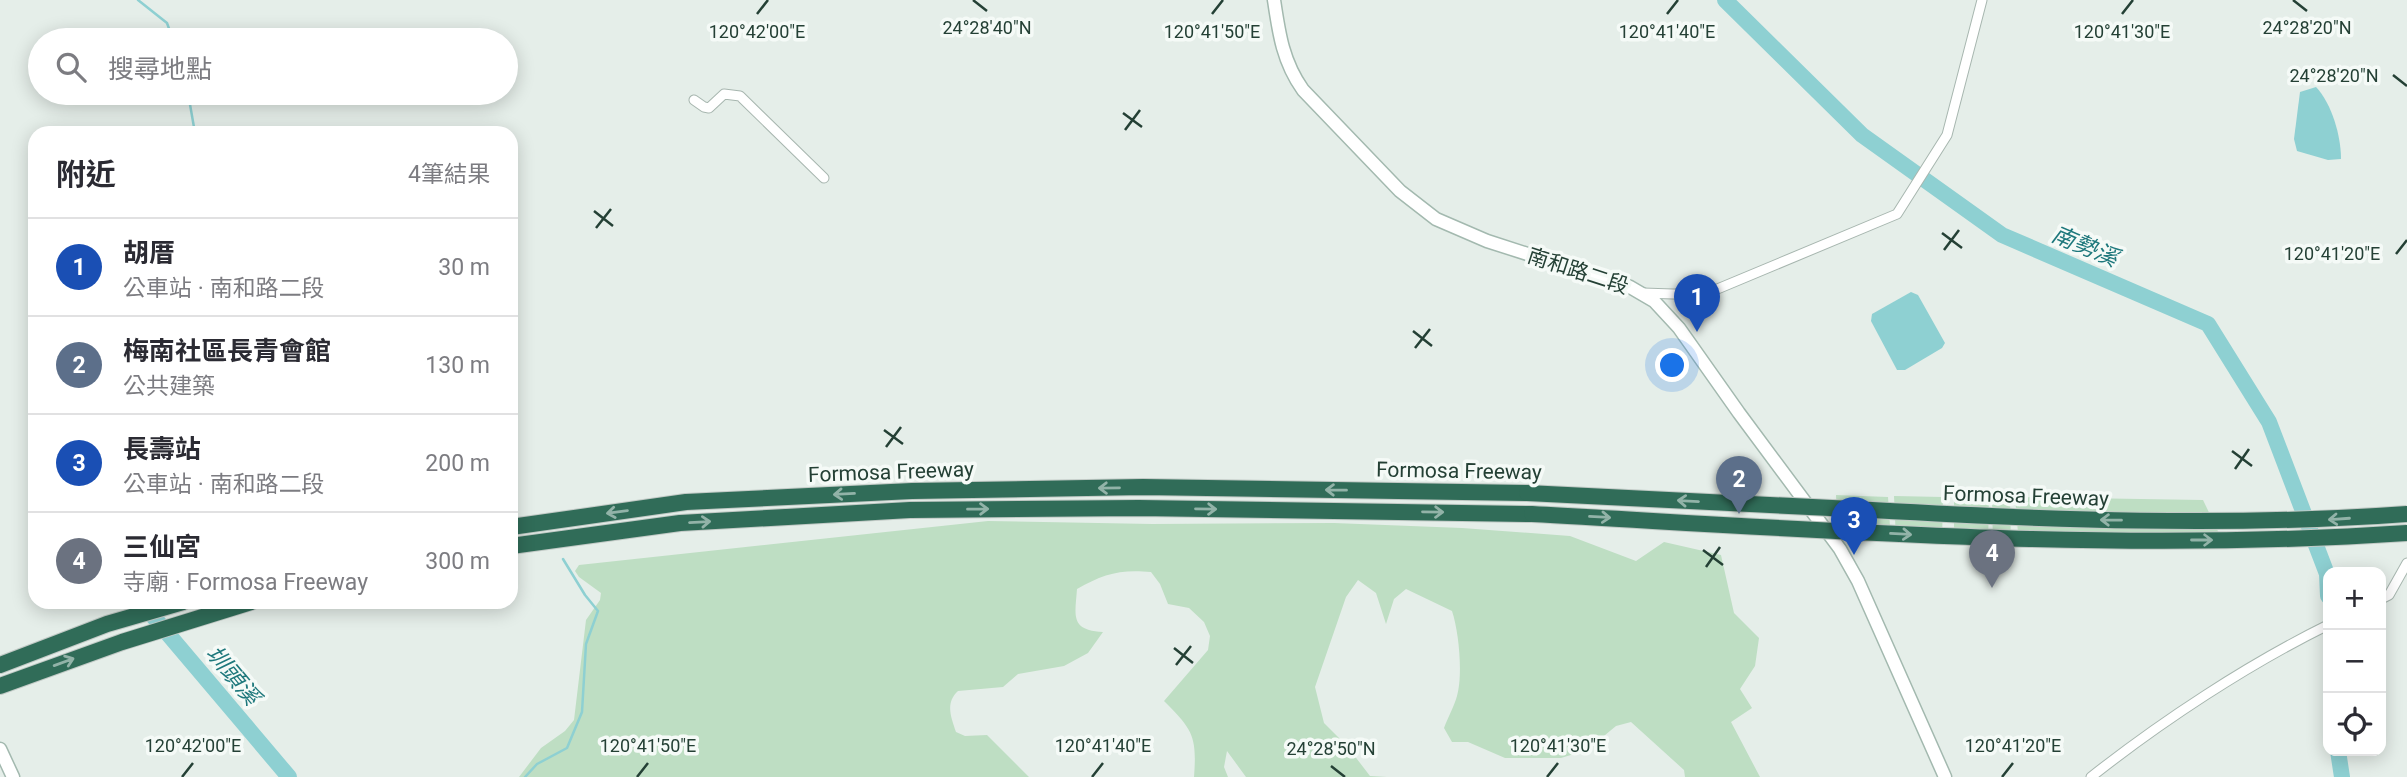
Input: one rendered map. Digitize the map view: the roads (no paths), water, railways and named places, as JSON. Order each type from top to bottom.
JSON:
[{"type":"highway","name":"Formosa Freeway","points":[[518,526],[686,502],[912,491],[1143,487],[1527,493],[2008,517],[2210,522],[2321,520],[2407,514]]},
{"type":"highway","name":"Formosa Freeway","points":[[518,545],[680,523],[910,510],[1139,508],[1532,514],[1974,538],[2321,539],[2407,533]]},
{"type":"highway","points":[[0,666],[107,624],[159,609]]},
{"type":"highway","points":[[0,686],[122,642],[228,609]]},
{"type":"main road","name":"南和路二段","points":[[1275,0],[1283,52],[1291,74],[1303,90],[1400,191],[1436,219],[1487,241],[1643,293],[1679,328],[1840,549],[1858,581],[1945,777]]},
{"type":"main road","points":[[0,749],[13,777]]},
{"type":"street","points":[[1643,293],[1703,295],[1898,214],[1947,135],[1982,0]]},
{"type":"street","points":[[694,100],[709,108],[724,94],[740,96],[824,178]]},
{"type":"street","points":[[2386,595],[2407,563]]},
{"type":"street","points":[[2091,777],[2125,750],[2284,647],[2323,628]]},
{"type":"water","points":[[2316,87],[2327,102],[2335,121],[2341,159],[2328,160],[2297,151],[2294,139],[2300,92]]},
{"type":"water","points":[[1911,292],[1918,295],[1945,343],[1942,348],[1905,370],[1897,370],[1871,321],[1872,314]]},
{"type":"waterway","name":"圳頭溪","points":[[138,0],[167,23],[169,28]]},
{"type":"waterway","name":"南勢溪","points":[[1725,0],[1862,135],[2002,235],[2208,324],[2269,422],[2324,567]]},
{"type":"waterway","name":"圳頭溪","points":[[190,105],[194,126]]},
{"type":"waterway","points":[[525,777],[537,764],[567,748],[582,712],[586,644],[598,611],[563,559]]},
{"type":"waterway","name":"圳頭溪","points":[[147,609],[289,777]]},
{"type":"waterway","name":"南勢溪","points":[[2339,756],[2342,777]]},
{"type":"place","name":"胡厝","points":[[1697,332]]},
{"type":"place","name":"梅南社區長青會館","points":[[1739,514]]},
{"type":"place","name":"長壽站","points":[[1854,555]]},
{"type":"place","name":"三仙宮","points":[[1992,588]]}]
